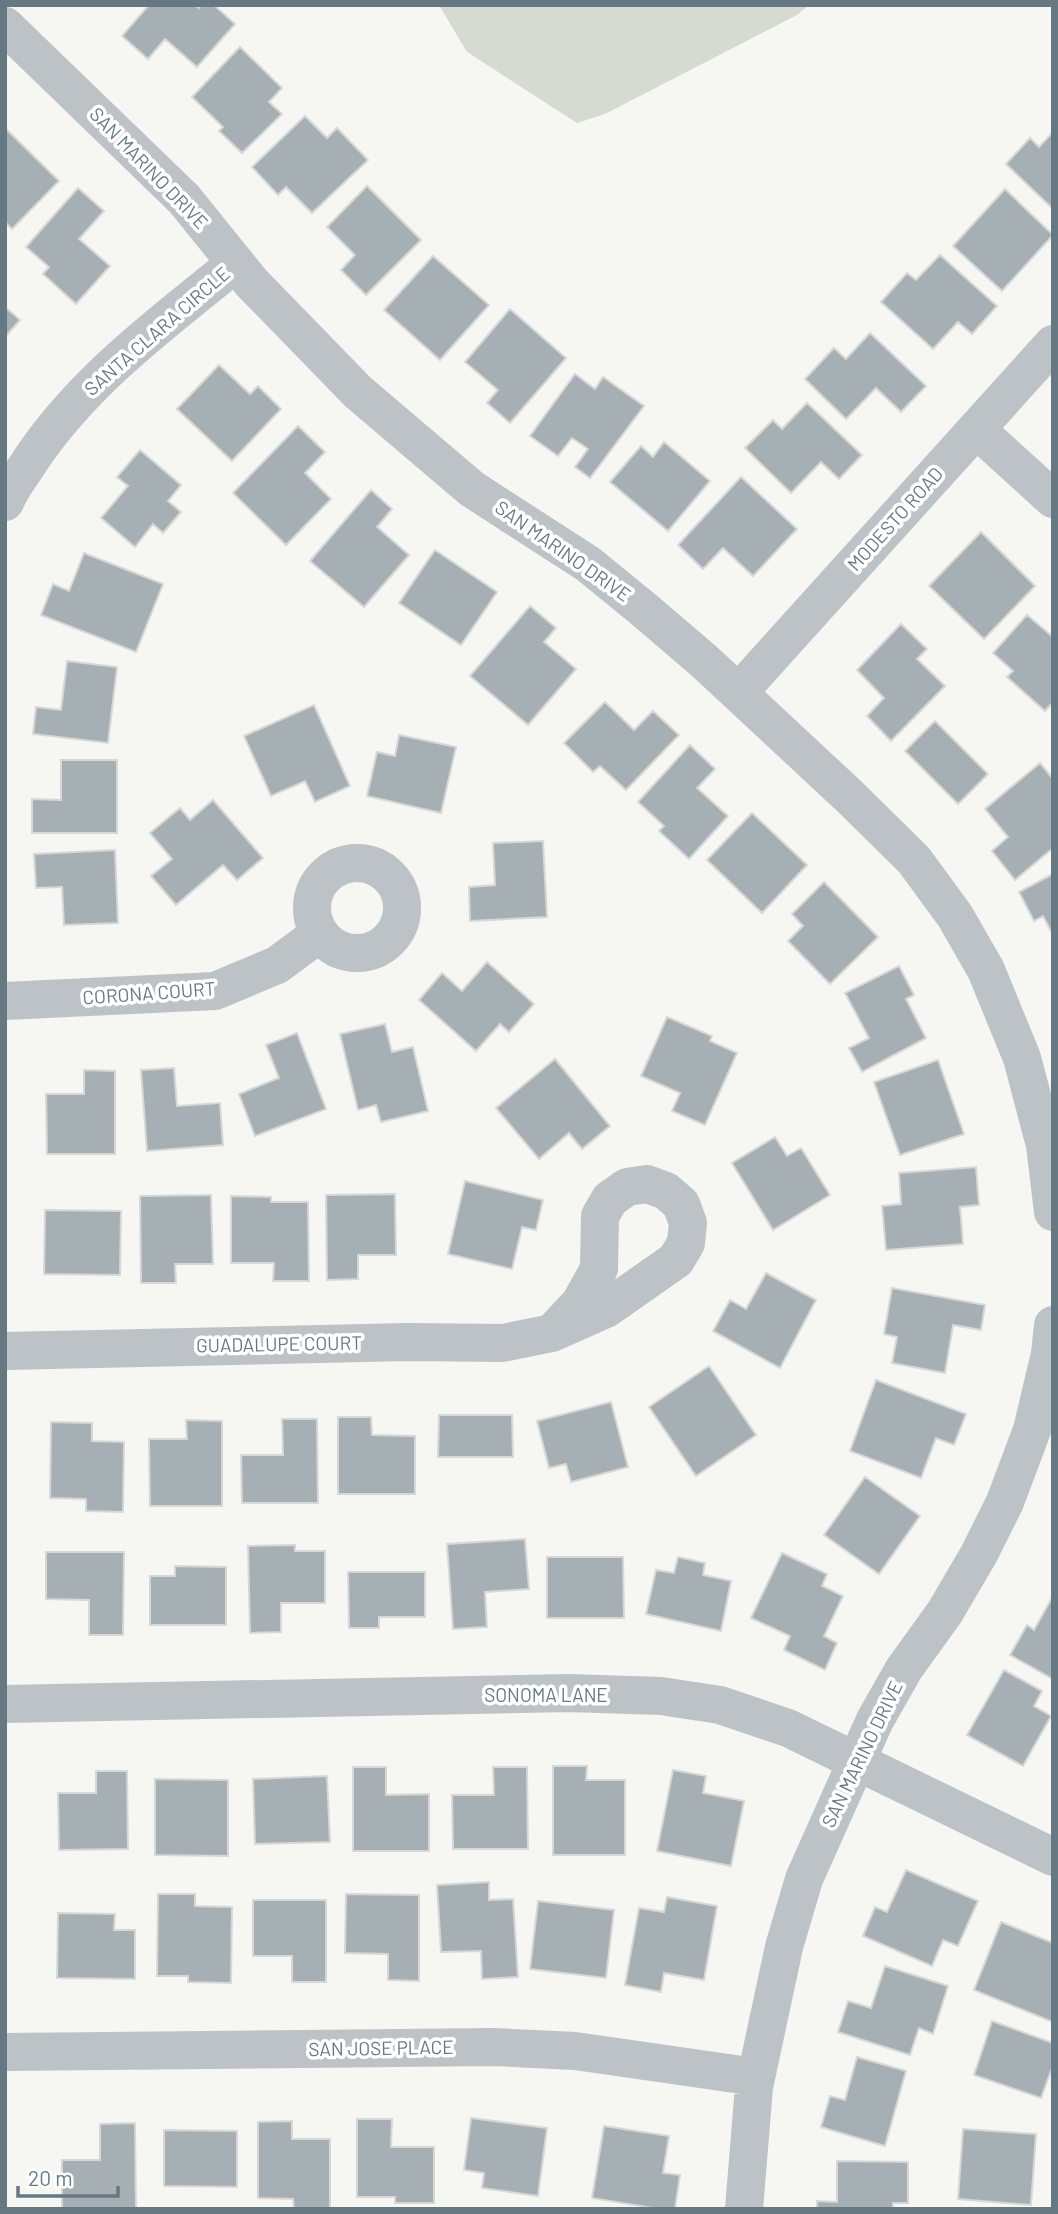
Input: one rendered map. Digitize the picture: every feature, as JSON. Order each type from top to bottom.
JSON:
[{"type":"street","name":"SAN MARINO DRIVE","points":[[5,26],[184,199],[236,263],[303,338],[358,392],[472,489],[588,564],[642,608],[738,693],[914,860],[955,916],[986,970],[1022,1058],[1045,1145],[1053,1212]]},
{"type":"street","name":"SANTA CLARA CIRCLE","points":[[5,502],[45,439],[93,384],[152,331],[236,263]]},
{"type":"street","name":"MODESTO ROAD","points":[[738,693],[1053,344]]},
{"type":"street","points":[[976,429],[1053,499]]},
{"type":"street","name":"CORONA COURT","points":[[5,1001],[215,991],[277,965],[319,933]]},
{"type":"street","name":"SAN MARINO DRIVE","points":[[744,2209],[747,2152],[756,2077],[781,1959],[804,1880],[875,1720],[904,1669],[945,1612],[1005,1502],[1032,1430],[1050,1354],[1053,1325]]},
{"type":"street","name":"GUADALUPE COURT","points":[[5,1351],[394,1342],[503,1343],[552,1333]]},
{"type":"street","name":"SONOMA LANE","points":[[5,1704],[568,1693],[661,1696],[720,1705],[788,1728],[1053,1857]]},
{"type":"street","name":"SAN JOSE PLACE","points":[[5,2053],[494,2047],[575,2051],[756,2077]]},
{"type":"shaded area","points":[[439,5],[809,5],[797,15],[605,114],[577,123],[467,52]]},
{"type":"building","points":[[149,5],[195,5],[199,8],[201,5],[214,5],[235,24],[197,67],[165,39],[148,59],[122,36]]},
{"type":"building","points":[[240,47],[282,88],[269,102],[282,114],[242,153],[219,131],[223,127],[192,97]]},
{"type":"building","points":[[305,116],[327,138],[337,128],[368,160],[312,213],[286,187],[278,195],[252,167]]},
{"type":"building","points":[[6,129],[59,181],[12,229],[5,222]]},
{"type":"building","points":[[1053,132],[1053,209],[1006,164],[1030,138],[1039,147]]},
{"type":"building","points":[[367,186],[421,240],[366,295],[341,270],[355,255],[327,227]]},
{"type":"building","points":[[78,188],[104,211],[79,239],[110,266],[76,304],[43,274],[49,267],[26,247]]},
{"type":"building","points":[[1005,189],[1053,235],[1002,291],[953,246]]},
{"type":"building","points":[[940,255],[997,306],[972,334],[958,322],[933,349],[881,302],[907,273],[916,280]]},
{"type":"building","points":[[433,256],[489,305],[440,360],[384,310]]},
{"type":"building","points":[[5,307],[20,320],[5,337]]},
{"type":"building","points":[[510,309],[566,358],[510,423],[487,403],[498,390],[465,362]]},
{"type":"building","points":[[870,333],[926,386],[901,412],[876,388],[846,419],[805,379],[834,348],[846,359]]},
{"type":"building","points":[[219,365],[250,394],[258,386],[281,409],[232,461],[177,409]]},
{"type":"building","points":[[575,374],[595,389],[603,377],[644,406],[590,478],[575,467],[588,449],[572,438],[558,456],[530,436]]},
{"type":"building","points":[[807,403],[862,455],[839,479],[821,462],[791,493],[745,448],[773,420],[782,429]]},
{"type":"building","points":[[298,426],[325,452],[305,473],[331,499],[286,545],[233,493]]},
{"type":"building","points":[[664,442],[710,481],[668,531],[610,482],[641,446],[653,457]]},
{"type":"building","points":[[140,450],[181,485],[168,501],[181,512],[163,533],[153,524],[135,547],[101,518],[128,486],[117,477]]},
{"type":"building","points":[[741,477],[797,529],[753,576],[723,548],[703,569],[678,545]]},
{"type":"building","points":[[371,490],[392,509],[377,527],[409,555],[364,607],[310,561]]},
{"type":"building","points":[[981,532],[1035,586],[984,639],[929,586]]},
{"type":"building","points":[[435,550],[497,592],[461,645],[399,603]]},
{"type":"building","points":[[84,553],[163,584],[136,652],[41,615],[53,584],[69,591]]},
{"type":"building","points":[[530,606],[556,628],[544,642],[576,669],[528,725],[470,676]]},
{"type":"building","points":[[1027,615],[1053,637],[1053,702],[1045,711],[1007,677],[1013,671],[993,653]]},
{"type":"building","points":[[901,624],[927,649],[917,659],[945,686],[891,741],[867,716],[884,698],[857,670]]},
{"type":"building","points":[[67,661],[117,667],[108,743],[33,734],[36,707],[61,710]]},
{"type":"building","points":[[605,702],[634,730],[653,711],[679,735],[626,790],[600,766],[593,772],[564,743]]},
{"type":"building","points":[[314,705],[350,786],[315,802],[305,781],[271,796],[244,736]]},
{"type":"building","points":[[935,721],[988,774],[958,804],[905,751]]},
{"type":"building","points":[[399,735],[456,747],[441,813],[367,796],[377,752],[395,756]]},
{"type":"building","points":[[690,745],[715,769],[697,788],[728,816],[689,859],[659,831],[664,826],[638,802]]},
{"type":"building","points":[[61,760],[117,760],[117,833],[32,833],[32,799],[61,800]]},
{"type":"building","points":[[1040,763],[1053,779],[1053,848],[1015,880],[992,851],[1008,837],[985,809]]},
{"type":"building","points":[[213,800],[263,858],[237,880],[223,865],[176,905],[151,876],[172,859],[150,833],[180,808],[190,820]]},
{"type":"building","points":[[752,813],[807,865],[762,913],[707,860]]},
{"type":"building","points":[[543,841],[547,917],[470,921],[469,887],[495,885],[493,843]]},
{"type":"building","points":[[115,850],[118,923],[64,925],[62,887],[36,888],[34,854]]},
{"type":"building","points":[[1053,874],[1053,935],[1043,916],[1034,921],[1019,892]]},
{"type":"building","points":[[824,882],[878,937],[830,984],[788,941],[803,926],[792,914]]},
{"type":"building","points":[[487,962],[534,1004],[509,1032],[500,1024],[476,1051],[419,1000],[442,973],[462,991]]},
{"type":"building","points":[[899,966],[914,995],[906,999],[926,1038],[862,1072],[849,1048],[869,1038],[845,993]]},
{"type":"building","points":[[667,1017],[712,1036],[710,1041],[737,1053],[705,1125],[672,1111],[680,1093],[641,1076]]},
{"type":"building","points":[[385,1024],[392,1052],[413,1047],[428,1111],[381,1122],[376,1105],[358,1110],[340,1034]]},
{"type":"building","points":[[297,1033],[326,1109],[255,1136],[239,1094],[279,1078],[266,1045]]},
{"type":"building","points":[[555,1059],[610,1126],[582,1149],[569,1133],[539,1159],[496,1108]]},
{"type":"building","points":[[938,1060],[964,1134],[900,1155],[874,1082]]},
{"type":"building","points":[[174,1068],[177,1106],[220,1103],[223,1145],[147,1151],[141,1070]]},
{"type":"building","points":[[84,1070],[115,1071],[115,1154],[47,1154],[46,1094],[84,1094]]},
{"type":"building","points":[[775,1137],[787,1156],[801,1148],[830,1195],[773,1230],[732,1163]]},
{"type":"building","points":[[976,1167],[979,1205],[960,1207],[963,1244],[886,1250],[882,1206],[901,1204],[899,1173]]},
{"type":"building","points":[[465,1181],[543,1200],[536,1230],[522,1227],[512,1269],[448,1254]]},
{"type":"building","points":[[395,1194],[396,1255],[358,1255],[358,1279],[327,1280],[326,1195]]},
{"type":"building","points":[[211,1195],[213,1264],[175,1264],[176,1283],[141,1283],[140,1196]]},
{"type":"building","points":[[231,1196],[271,1197],[271,1202],[308,1202],[309,1281],[273,1281],[274,1263],[231,1263]]},
{"type":"building","points":[[45,1210],[121,1211],[120,1275],[44,1274]]},
{"type":"building","points":[[766,1273],[816,1300],[780,1368],[713,1331],[730,1300],[746,1309]]},
{"type":"building","points":[[892,1288],[985,1305],[981,1330],[953,1325],[945,1373],[892,1363],[897,1337],[884,1334]]},
{"type":"building","points":[[709,1366],[756,1435],[696,1476],[649,1407]]},
{"type":"building","points":[[876,1380],[966,1414],[954,1445],[936,1438],[921,1478],[850,1451]]},
{"type":"building","points":[[611,1402],[628,1467],[571,1482],[566,1464],[549,1468],[537,1421]]},
{"type":"building","points":[[439,1415],[512,1415],[513,1457],[438,1457]]},
{"type":"building","points":[[338,1417],[371,1417],[372,1435],[415,1436],[415,1494],[338,1494]]},
{"type":"building","points":[[282,1419],[317,1419],[318,1503],[242,1503],[241,1455],[283,1455]]},
{"type":"building","points":[[186,1420],[222,1421],[222,1506],[150,1506],[149,1439],[187,1439]]},
{"type":"building","points":[[51,1422],[92,1423],[92,1441],[124,1442],[123,1512],[86,1511],[86,1499],[50,1498]]},
{"type":"building","points":[[865,1477],[920,1516],[879,1574],[824,1535]]},
{"type":"building","points":[[525,1539],[529,1589],[485,1592],[487,1627],[453,1629],[447,1544]]},
{"type":"building","points":[[295,1545],[295,1551],[325,1551],[325,1603],[281,1603],[281,1632],[250,1633],[248,1546]]},
{"type":"building","points":[[46,1552],[124,1552],[123,1635],[89,1635],[89,1600],[46,1599]]},
{"type":"building","points":[[782,1553],[827,1574],[822,1586],[843,1596],[824,1636],[837,1643],[825,1670],[784,1650],[790,1636],[751,1618]]},
{"type":"building","points":[[547,1557],[623,1557],[624,1618],[547,1618]]},
{"type":"building","points":[[678,1557],[705,1563],[703,1575],[731,1581],[721,1631],[646,1614],[656,1570],[674,1573]]},
{"type":"building","points":[[175,1566],[226,1567],[226,1625],[150,1625],[150,1576],[175,1576]]},
{"type":"building","points":[[348,1572],[425,1572],[425,1617],[379,1617],[379,1628],[349,1628]]},
{"type":"building","points":[[1053,1596],[1053,1679],[1010,1655],[1027,1625],[1034,1630]]},
{"type":"building","points":[[1004,1670],[1042,1691],[1034,1706],[1051,1716],[1023,1766],[967,1735]]},
{"type":"building","points":[[553,1766],[587,1766],[586,1780],[625,1780],[625,1855],[553,1855]]},
{"type":"building","points":[[353,1767],[386,1767],[386,1795],[429,1794],[429,1851],[353,1851]]},
{"type":"building","points":[[493,1767],[527,1767],[528,1849],[453,1849],[452,1795],[494,1795]]},
{"type":"building","points":[[673,1770],[706,1776],[703,1793],[744,1801],[731,1866],[657,1851]]},
{"type":"building","points":[[96,1771],[127,1771],[128,1849],[59,1850],[58,1793],[96,1793]]},
{"type":"building","points":[[327,1776],[330,1842],[255,1844],[253,1779]]},
{"type":"building","points":[[155,1779],[228,1780],[228,1856],[155,1855]]},
{"type":"building","points":[[906,1870],[978,1901],[958,1946],[943,1940],[932,1966],[863,1936],[875,1907],[887,1912]]},
{"type":"building","points":[[489,1882],[489,1900],[513,1899],[518,1977],[482,1979],[481,1951],[441,1952],[437,1885]]},
{"type":"building","points":[[158,1894],[195,1894],[195,1906],[232,1907],[231,1983],[188,1982],[188,1976],[157,1976]]},
{"type":"building","points":[[346,1894],[419,1895],[419,1981],[388,1980],[388,1954],[345,1953]]},
{"type":"building","points":[[667,1897],[717,1906],[704,1980],[664,1973],[661,1992],[625,1985],[639,1908],[664,1912]]},
{"type":"building","points":[[253,1900],[326,1900],[326,1982],[292,1982],[292,1956],[253,1956]]},
{"type":"building","points":[[538,1901],[614,1910],[606,1978],[530,1969]]},
{"type":"building","points":[[58,1913],[115,1914],[114,1930],[135,1930],[135,1979],[57,1978]]},
{"type":"building","points":[[1001,1922],[1053,1943],[1053,2022],[974,1990]]},
{"type":"building","points":[[885,1966],[948,1986],[933,2034],[919,2028],[910,2055],[838,2032],[848,2001],[871,2008]]},
{"type":"building","points":[[992,2021],[1053,2043],[1053,2065],[1041,2098],[974,2075]]},
{"type":"building","points":[[857,2057],[906,2071],[885,2146],[821,2127],[830,2096],[845,2100]]},
{"type":"building","points":[[471,2118],[547,2128],[538,2196],[482,2188],[484,2173],[464,2170]]},
{"type":"building","points":[[357,2119],[392,2119],[391,2147],[434,2147],[434,2203],[395,2203],[395,2197],[357,2197]]},
{"type":"building","points":[[292,2121],[292,2139],[330,2139],[330,2209],[294,2209],[293,2199],[258,2198],[258,2122]]},
{"type":"building","points":[[135,2123],[136,2209],[62,2209],[62,2160],[100,2160],[100,2124]]},
{"type":"building","points":[[604,2126],[669,2136],[663,2173],[680,2175],[675,2209],[659,2209],[592,2198]]},
{"type":"building","points":[[963,2129],[1036,2134],[1031,2205],[958,2199]]},
{"type":"building","points":[[164,2130],[237,2131],[237,2187],[164,2186]]},
{"type":"building","points":[[837,2161],[908,2162],[908,2203],[893,2203],[893,2209],[817,2209],[817,2201],[837,2202]]}]
